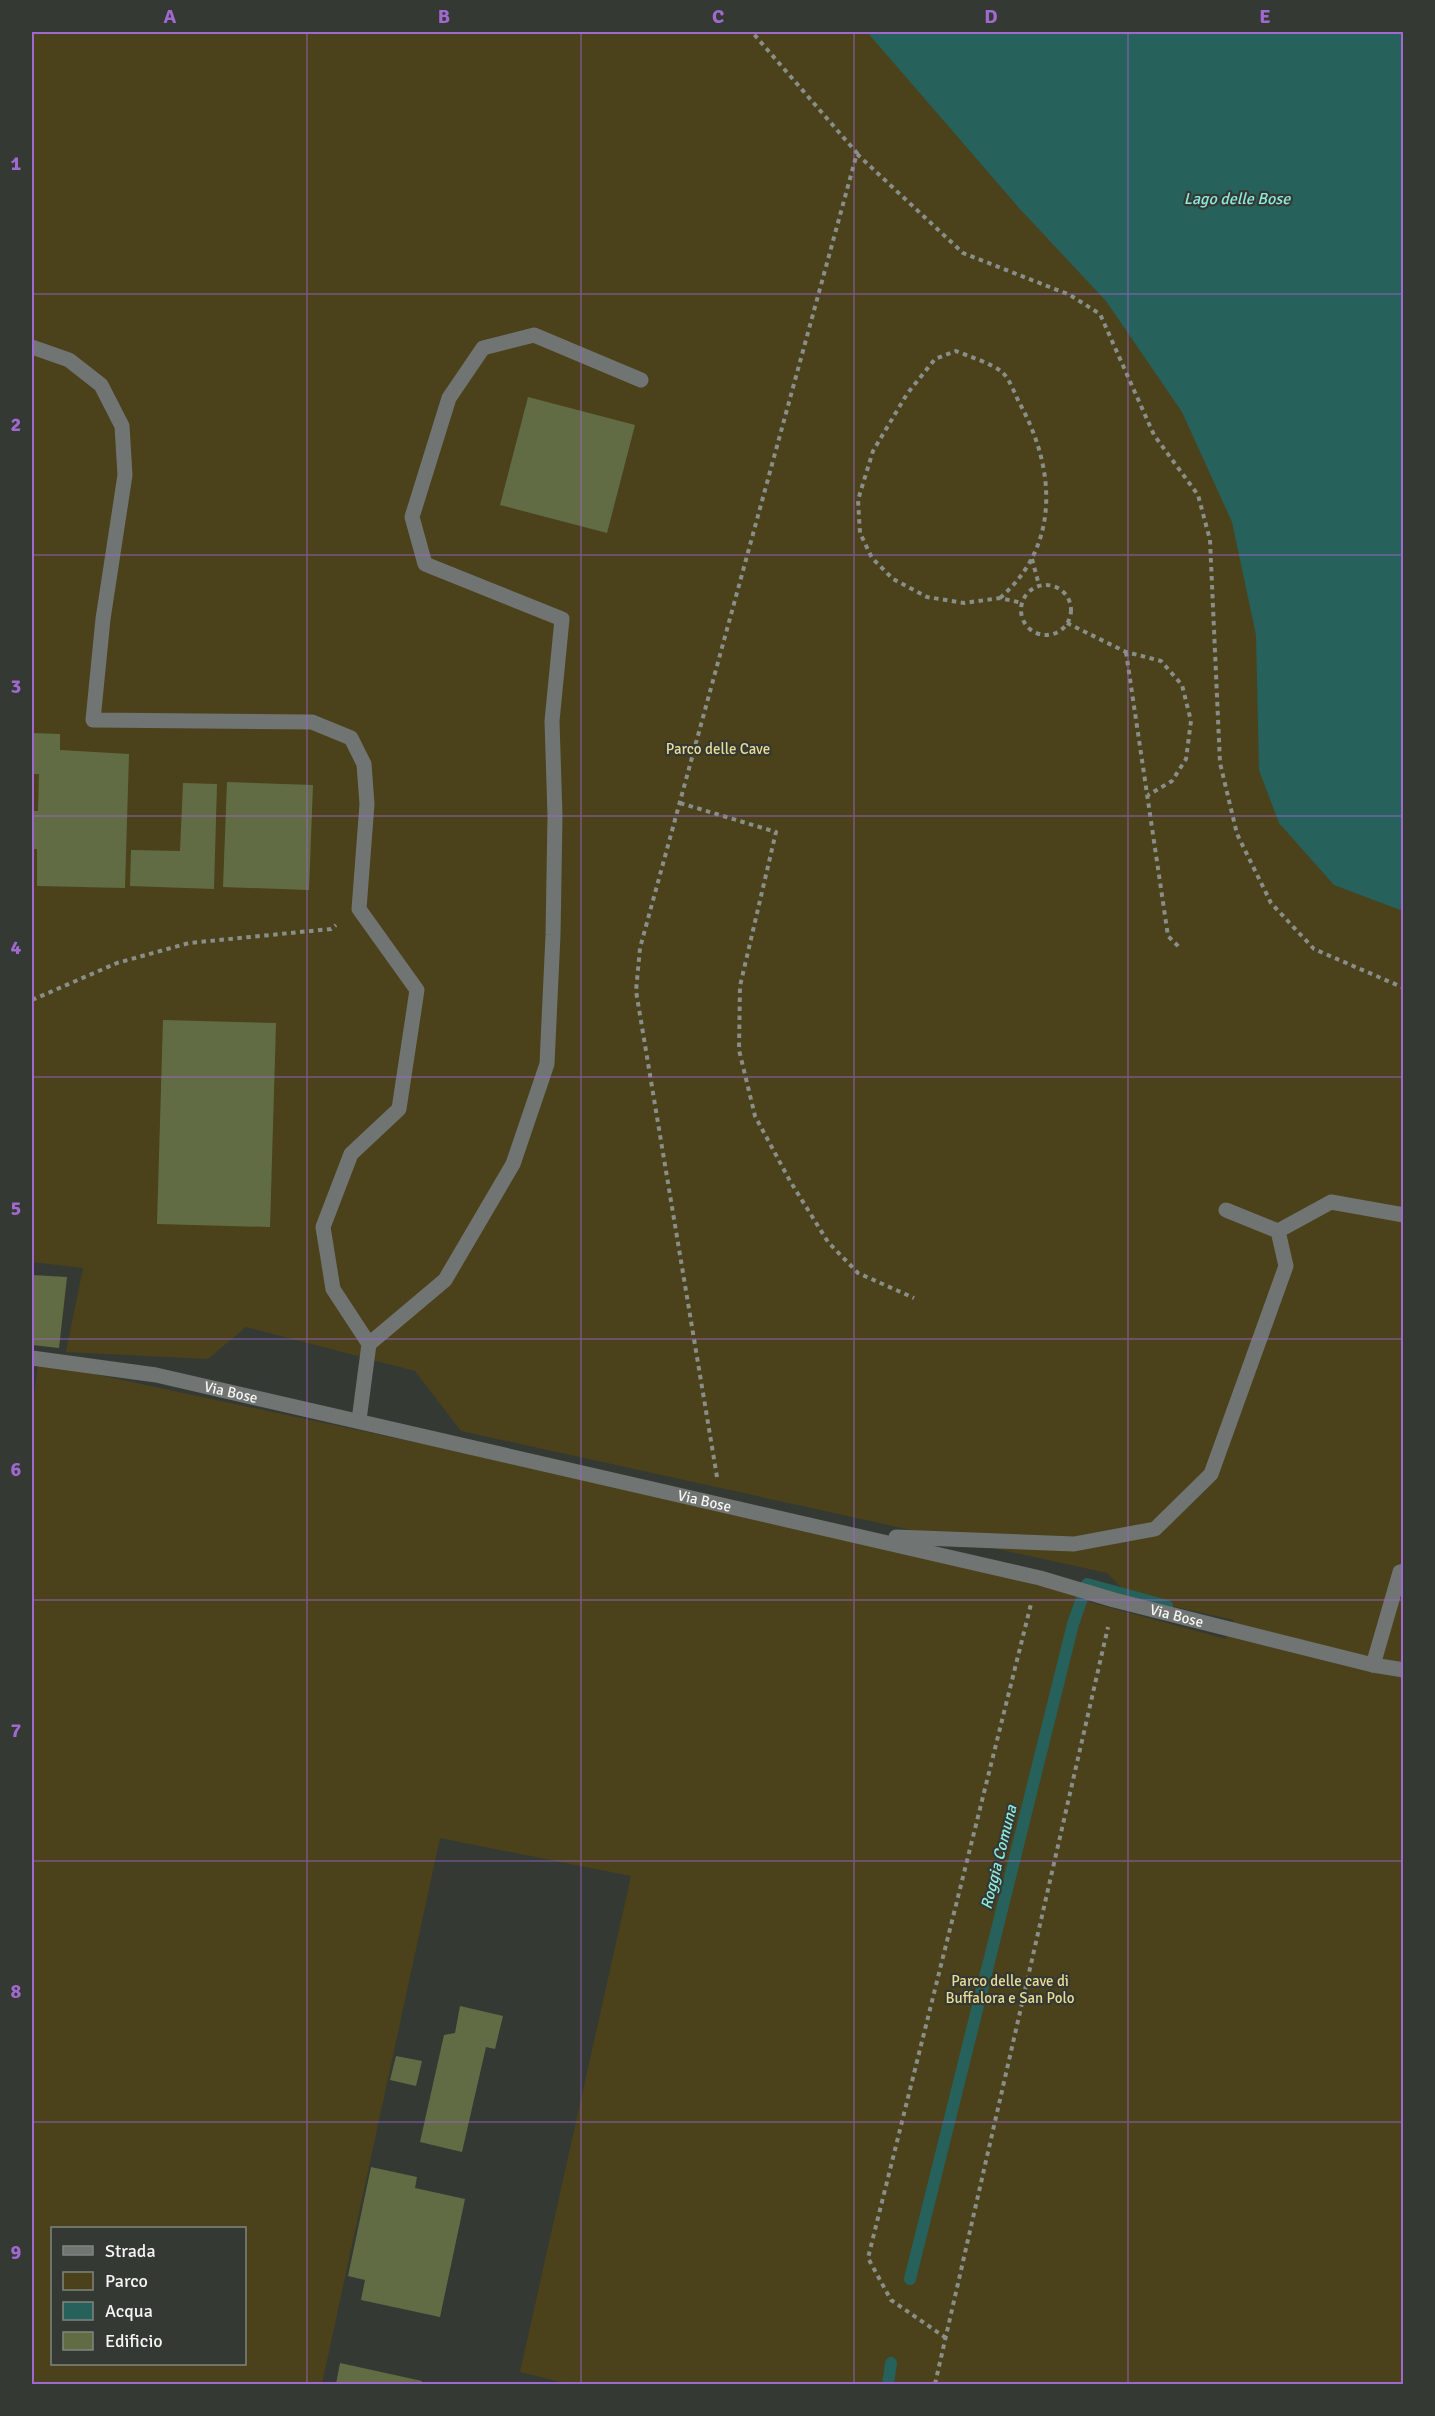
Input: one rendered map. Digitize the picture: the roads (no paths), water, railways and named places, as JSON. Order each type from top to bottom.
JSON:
[{"type":"street","points":[[369,1344],[445,1280],[513,1164],[548,1064],[554,852],[552,721],[562,619],[425,564],[412,517],[449,398],[483,348],[534,335],[641,380]]},
{"type":"street","points":[[32,347],[69,360],[101,385],[122,426],[125,475],[103,619],[93,720],[312,722],[351,738],[364,764],[367,804],[359,909],[417,990],[399,1109],[351,1154],[323,1227],[333,1289],[369,1344],[359,1420]]},
{"type":"street","points":[[1278,1231],[1331,1202],[1404,1215]]},
{"type":"street","points":[[1226,1210],[1278,1231]]},
{"type":"street","points":[[861,1536],[1074,1544],[1155,1528],[1211,1474],[1286,1266],[1278,1231]]},
{"type":"street","name":"Via Bose","points":[[32,1358],[156,1375],[359,1420],[1040,1578],[1114,1600],[1373,1665],[1404,1670]]},
{"type":"street","points":[[1373,1665],[1400,1572],[1404,1571]]},
{"type":"water","name":"Lago delle Bose","points":[[867,32],[1403,32],[1403,911],[1334,885],[1279,823],[1259,770],[1256,635],[1232,522],[1182,412],[1106,301],[1019,208]]},
{"type":"waterway","name":"Roggia Comuna","points":[[910,2279],[1073,1624],[1087,1584],[1167,1606]]},
{"type":"waterway","name":"Roggia Comuna","points":[[888,2384],[891,2363]]},
{"type":"park label","name":"Parco delle Cave","points":[[718,749]]},
{"type":"park label","name":"Parco delle cave di Buffalora e San Polo","points":[[1010,1990]]}]
